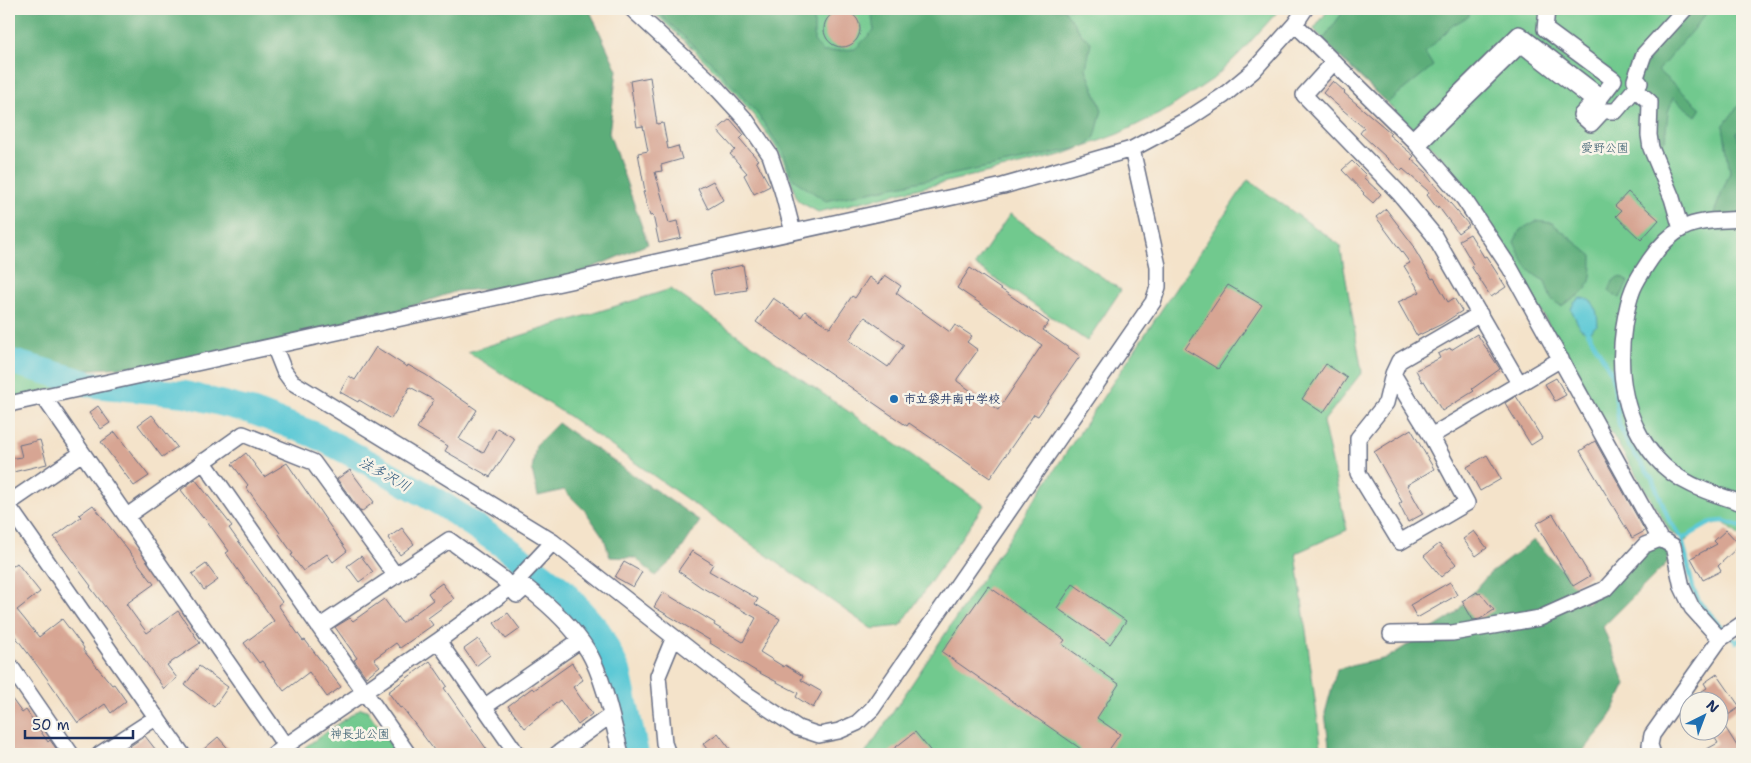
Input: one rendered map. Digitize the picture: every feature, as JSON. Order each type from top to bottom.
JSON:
[{"type":"street","points":[[632,9],[711,82],[746,120],[770,155],[793,232]]},
{"type":"street","points":[[9,404],[1003,186],[1132,149],[1188,119],[1223,96],[1253,72],[1295,24],[1305,9]]},
{"type":"street","points":[[1547,9],[1545,29],[1614,80],[1601,97],[1519,34],[1418,134],[1423,140],[1521,44],[1594,101],[1581,116],[1591,124],[1604,111],[1616,111],[1640,83],[1636,80],[1644,54],[1685,9]]},
{"type":"street","points":[[1295,24],[1415,142],[1464,199],[1510,268],[1660,539],[1673,546],[1682,587],[1692,608],[1720,639]]},
{"type":"street","points":[[1334,62],[1304,95],[1398,193],[1433,234],[1519,383]]},
{"type":"street","points":[[1635,89],[1650,102],[1648,135],[1651,148],[1672,198],[1681,229]]},
{"type":"street","points":[[274,346],[284,371],[292,382],[549,546],[674,637],[744,693],[798,728],[819,735],[839,731],[857,723],[872,709],[1153,302],[1158,287],[1158,266],[1132,149]]},
{"type":"street","points":[[1742,219],[1697,222],[1681,229],[1670,237],[1654,254],[1633,288],[1627,307],[1621,369],[1624,394],[1633,420],[1644,442],[1657,460],[1685,482],[1742,503]]},
{"type":"street","points":[[1393,374],[1431,436],[1467,503],[1400,542],[1358,473],[1358,438],[1386,403],[1393,374],[1399,361],[1480,314]]},
{"type":"street","points":[[1431,436],[1560,359]]},
{"type":"street","points":[[44,396],[127,516],[283,752],[364,691],[438,641],[510,588],[549,546]]},
{"type":"street","points":[[127,516],[243,434],[313,462],[396,576]]},
{"type":"street","points":[[9,503],[82,452]]},
{"type":"street","points":[[203,461],[408,754]]},
{"type":"street","points":[[9,507],[182,754]]},
{"type":"street","points":[[1391,634],[1452,633],[1540,618],[1605,589],[1644,545],[1660,539]]},
{"type":"street","points":[[319,627],[449,540],[503,579],[517,595],[526,587],[545,602],[588,651],[602,686],[620,754]]},
{"type":"street","points":[[1653,754],[1650,745],[1652,736],[1720,639],[1742,624]]},
{"type":"street","points":[[668,754],[664,743],[658,676],[674,637]]},
{"type":"street","points":[[438,641],[517,754]]},
{"type":"street","points":[[484,707],[579,641]]},
{"type":"street","points":[[9,664],[71,754]]},
{"type":"street","points":[[557,754],[611,716]]},
{"type":"street","points":[[100,754],[157,717]]},
{"type":"green space","points":[[9,9],[589,9],[617,70],[609,133],[648,244],[554,284],[457,291],[332,333],[207,361],[81,370],[9,349]]},
{"type":"green space","points":[[650,9],[1280,9],[1240,53],[1213,79],[1165,111],[1118,134],[1061,155],[818,212],[798,201],[780,154],[767,133],[737,95],[686,42]]},
{"type":"green space","points":[[654,9],[814,9],[814,41],[823,52],[855,49],[874,30],[871,9],[1064,9],[1082,35],[1091,42],[1086,69],[1102,110],[1095,137],[1084,147],[826,201],[794,180],[782,150],[756,112],[714,65]]},
{"type":"green space","name":"愛野公園","points":[[1329,9],[1742,9],[1742,538],[1723,522],[1703,528],[1686,541],[1671,533],[1581,382],[1502,242],[1468,190],[1451,168],[1413,128],[1352,70],[1314,29]]},
{"type":"green space","points":[[1345,9],[1469,9],[1469,16],[1453,25],[1425,53],[1433,66],[1387,103],[1323,40]]},
{"type":"green space","points":[[1685,9],[1710,9],[1658,71],[1701,108],[1696,116],[1673,98],[1668,112],[1665,140],[1660,145],[1655,146],[1635,80]]},
{"type":"green space","points":[[1742,101],[1742,127],[1737,133],[1742,163],[1742,212],[1712,218],[1730,172],[1723,126]]},
{"type":"green space","points":[[1248,180],[1340,245],[1362,372],[1323,422],[1347,530],[1296,553],[1322,754],[865,754]]},
{"type":"green space","points":[[1010,214],[1121,290],[1087,341],[975,265]]},
{"type":"green space","points":[[1536,221],[1552,223],[1592,256],[1590,282],[1587,287],[1578,296],[1561,306],[1551,299],[1545,281],[1525,265],[1514,242],[1520,230]]},
{"type":"green space","points":[[1618,277],[1624,278],[1628,282],[1620,298],[1609,291],[1613,281]]},
{"type":"green space","points":[[671,289],[984,505],[900,626],[872,629],[570,417],[468,352]]},
{"type":"green space","points":[[9,349],[75,368],[66,386],[9,400]]},
{"type":"green space","points":[[558,423],[700,521],[677,556],[655,576],[636,558],[610,557],[604,538],[586,512],[564,490],[538,496],[532,470],[536,445]]},
{"type":"green space","points":[[1534,540],[1568,576],[1586,604],[1645,553],[1661,544],[1669,551],[1667,563],[1603,627],[1626,684],[1608,721],[1581,754],[1330,754],[1325,713],[1337,669],[1387,658],[1454,615],[1488,575]]},
{"type":"green space","name":"神長北公園","points":[[361,708],[367,710],[398,754],[305,754],[305,747]]},
{"type":"water","points":[[1580,298],[1589,300],[1596,310],[1598,324],[1588,333],[1580,328],[1571,309]]},
{"type":"building","points":[[842,11],[849,12],[855,16],[859,22],[859,36],[855,42],[849,46],[842,47],[835,46],[829,42],[825,36],[824,29],[825,22],[829,16],[835,12]]},
{"type":"building","points":[[650,77],[657,124],[663,123],[668,149],[678,146],[682,159],[661,165],[662,171],[655,172],[669,223],[677,221],[681,238],[659,243],[653,215],[650,216],[643,192],[645,191],[638,153],[648,151],[643,126],[637,127],[630,81]]},
{"type":"building","points":[[1333,81],[1344,93],[1391,133],[1389,135],[1414,156],[1411,159],[1427,173],[1426,175],[1469,225],[1458,233],[1438,206],[1437,208],[1427,195],[1428,191],[1403,169],[1401,171],[1360,133],[1364,128],[1323,93]]},
{"type":"building","points":[[730,119],[744,135],[740,139],[758,160],[756,161],[770,186],[754,194],[744,175],[747,173],[730,154],[735,150],[717,130]]},
{"type":"building","points":[[1352,161],[1366,175],[1363,177],[1381,194],[1373,203],[1342,170]]},
{"type":"building","points":[[713,181],[723,200],[708,209],[698,189]]},
{"type":"building","points":[[1628,192],[1659,220],[1641,240],[1616,216],[1621,211],[1615,206]]},
{"type":"building","points":[[1386,209],[1414,246],[1432,279],[1434,278],[1448,302],[1454,298],[1462,311],[1442,324],[1417,336],[1398,302],[1420,292],[1404,266],[1410,263],[1376,217]]},
{"type":"building","points":[[1470,234],[1506,287],[1491,297],[1471,266],[1473,264],[1459,240]]},
{"type":"building","points":[[743,265],[747,290],[714,295],[710,272]]},
{"type":"building","points":[[970,268],[1049,322],[1043,330],[1080,356],[1038,416],[1034,414],[990,478],[909,423],[907,426],[756,322],[773,298],[801,317],[805,311],[830,328],[852,296],[855,298],[869,277],[878,284],[885,275],[901,286],[896,293],[950,332],[955,325],[972,336],[967,342],[978,350],[957,381],[998,410],[1042,345],[957,288]],"holes":[[[865,317],[904,345],[888,367],[849,340]]]},
{"type":"building","points":[[1228,285],[1262,305],[1218,369],[1185,349]]},
{"type":"building","points":[[1477,334],[1500,369],[1472,389],[1474,391],[1442,411],[1416,370],[1440,358],[1438,354],[1450,348],[1451,350]]},
{"type":"building","points":[[376,347],[407,367],[408,365],[426,375],[477,410],[459,439],[483,453],[497,428],[515,439],[490,477],[445,451],[448,446],[417,428],[434,400],[410,387],[391,419],[359,400],[358,402],[340,392],[349,376],[355,380]]},
{"type":"building","points":[[1326,364],[1347,378],[1323,413],[1302,399]]},
{"type":"building","points":[[1556,378],[1566,395],[1555,401],[1545,384]]},
{"type":"building","points":[[1516,396],[1542,438],[1531,445],[1505,403]]},
{"type":"building","points":[[98,406],[110,423],[101,429],[89,413]]},
{"type":"building","points":[[152,415],[177,447],[162,457],[138,425]]},
{"type":"building","points":[[1411,429],[1434,469],[1407,485],[1423,514],[1408,522],[1399,504],[1402,502],[1374,452]]},
{"type":"building","points":[[115,432],[149,476],[134,486],[101,442]]},
{"type":"building","points":[[40,440],[47,464],[9,473],[9,459],[22,457],[19,445]]},
{"type":"building","points":[[1595,441],[1645,531],[1632,538],[1580,451]]},
{"type":"building","points":[[246,453],[264,477],[287,463],[347,551],[333,562],[327,554],[303,571],[291,555],[293,554],[280,533],[246,487],[248,485],[232,464]]},
{"type":"building","points":[[1487,455],[1501,479],[1480,491],[1467,467]]},
{"type":"building","points":[[350,470],[374,502],[361,512],[337,479]]},
{"type":"building","points":[[195,479],[232,526],[229,528],[282,602],[278,605],[303,641],[305,640],[341,687],[327,697],[309,672],[284,691],[262,661],[259,663],[244,643],[274,621],[226,553],[229,551],[181,490]]},
{"type":"building","points":[[93,505],[154,584],[126,604],[147,633],[178,611],[200,643],[167,665],[177,678],[164,689],[54,537],[81,517],[79,515]]},
{"type":"building","points":[[1553,514],[1590,576],[1573,586],[1536,524]]},
{"type":"building","points":[[402,528],[414,544],[400,555],[388,538]]},
{"type":"building","points":[[1726,530],[1740,545],[1718,566],[1721,571],[1703,580],[1691,558],[1717,544],[1714,541]]},
{"type":"building","points":[[1474,531],[1487,548],[1476,556],[1463,539]]},
{"type":"building","points":[[1439,544],[1456,564],[1441,577],[1424,556]]},
{"type":"building","points":[[692,551],[713,564],[709,571],[758,599],[755,604],[780,619],[760,652],[803,676],[801,680],[822,692],[813,708],[796,697],[798,693],[754,670],[710,643],[711,641],[654,607],[663,592],[743,642],[756,618],[701,587],[678,571]]},
{"type":"building","points":[[361,556],[373,572],[359,582],[347,566]]},
{"type":"building","points":[[624,562],[642,572],[633,587],[615,577]]},
{"type":"building","points":[[17,563],[40,592],[17,610],[39,637],[62,619],[84,648],[83,650],[112,685],[114,684],[126,701],[111,713],[105,704],[78,723],[9,628],[9,569]]},
{"type":"building","points":[[206,564],[218,580],[204,590],[192,574]]},
{"type":"building","points":[[1450,582],[1457,595],[1417,618],[1410,605]]},
{"type":"building","points":[[442,583],[454,599],[428,618],[433,625],[400,648],[396,643],[374,659],[380,666],[366,677],[354,660],[357,658],[335,627],[350,618],[353,621],[384,599],[401,622],[403,622],[433,600],[428,593]]},
{"type":"building","points":[[1073,584],[1126,621],[1110,644],[1057,608]]},
{"type":"building","points":[[988,586],[1065,640],[1062,644],[1119,684],[1097,718],[1120,734],[1106,754],[1077,754],[1081,749],[942,652]]},
{"type":"building","points":[[1477,592],[1494,610],[1480,619],[1473,620],[1462,601]]},
{"type":"building","points":[[508,613],[520,629],[506,639],[494,623]]},
{"type":"building","points":[[478,639],[490,655],[476,666],[464,649]]},
{"type":"building","points":[[430,661],[447,686],[444,688],[490,754],[437,754],[402,707],[400,708],[388,692]]},
{"type":"building","points":[[572,663],[583,680],[573,687],[592,714],[578,725],[560,700],[525,728],[508,706],[532,688],[534,690]]},
{"type":"building","points":[[199,666],[228,687],[214,707],[185,685]]},
{"type":"building","points":[[1717,674],[1740,707],[1728,715],[1728,690],[1704,690],[1707,688],[1704,683]]},
{"type":"building","points":[[9,695],[22,713],[26,710],[48,742],[50,740],[60,754],[9,754]]},
{"type":"building","points":[[915,732],[933,754],[887,754]]},
{"type":"building","points":[[1728,732],[1742,754],[1698,754],[1718,743],[1716,740],[1728,740]]},
{"type":"building","points":[[718,733],[734,754],[711,754],[703,744]]},
{"type":"building","points":[[145,736],[159,754],[136,754],[130,746]]},
{"type":"building","points":[[218,737],[233,754],[198,754]]},
{"type":"waterway","points":[[1587,331],[1610,370],[1614,384],[1619,425],[1628,445],[1652,478],[1669,520],[1682,539],[1693,588],[1700,603],[1736,642],[1742,638]]},
{"type":"waterway","name":"法多沢川","points":[[9,361],[94,385],[185,394],[251,411],[313,434],[377,467],[445,506],[507,548],[562,590],[598,631],[618,671],[636,754]]},
{"type":"waterway","points":[[1682,539],[1712,522],[1724,521],[1742,527]]},
{"type":"place","name":"市立袋井南中学校","points":[[894,399]]}]
